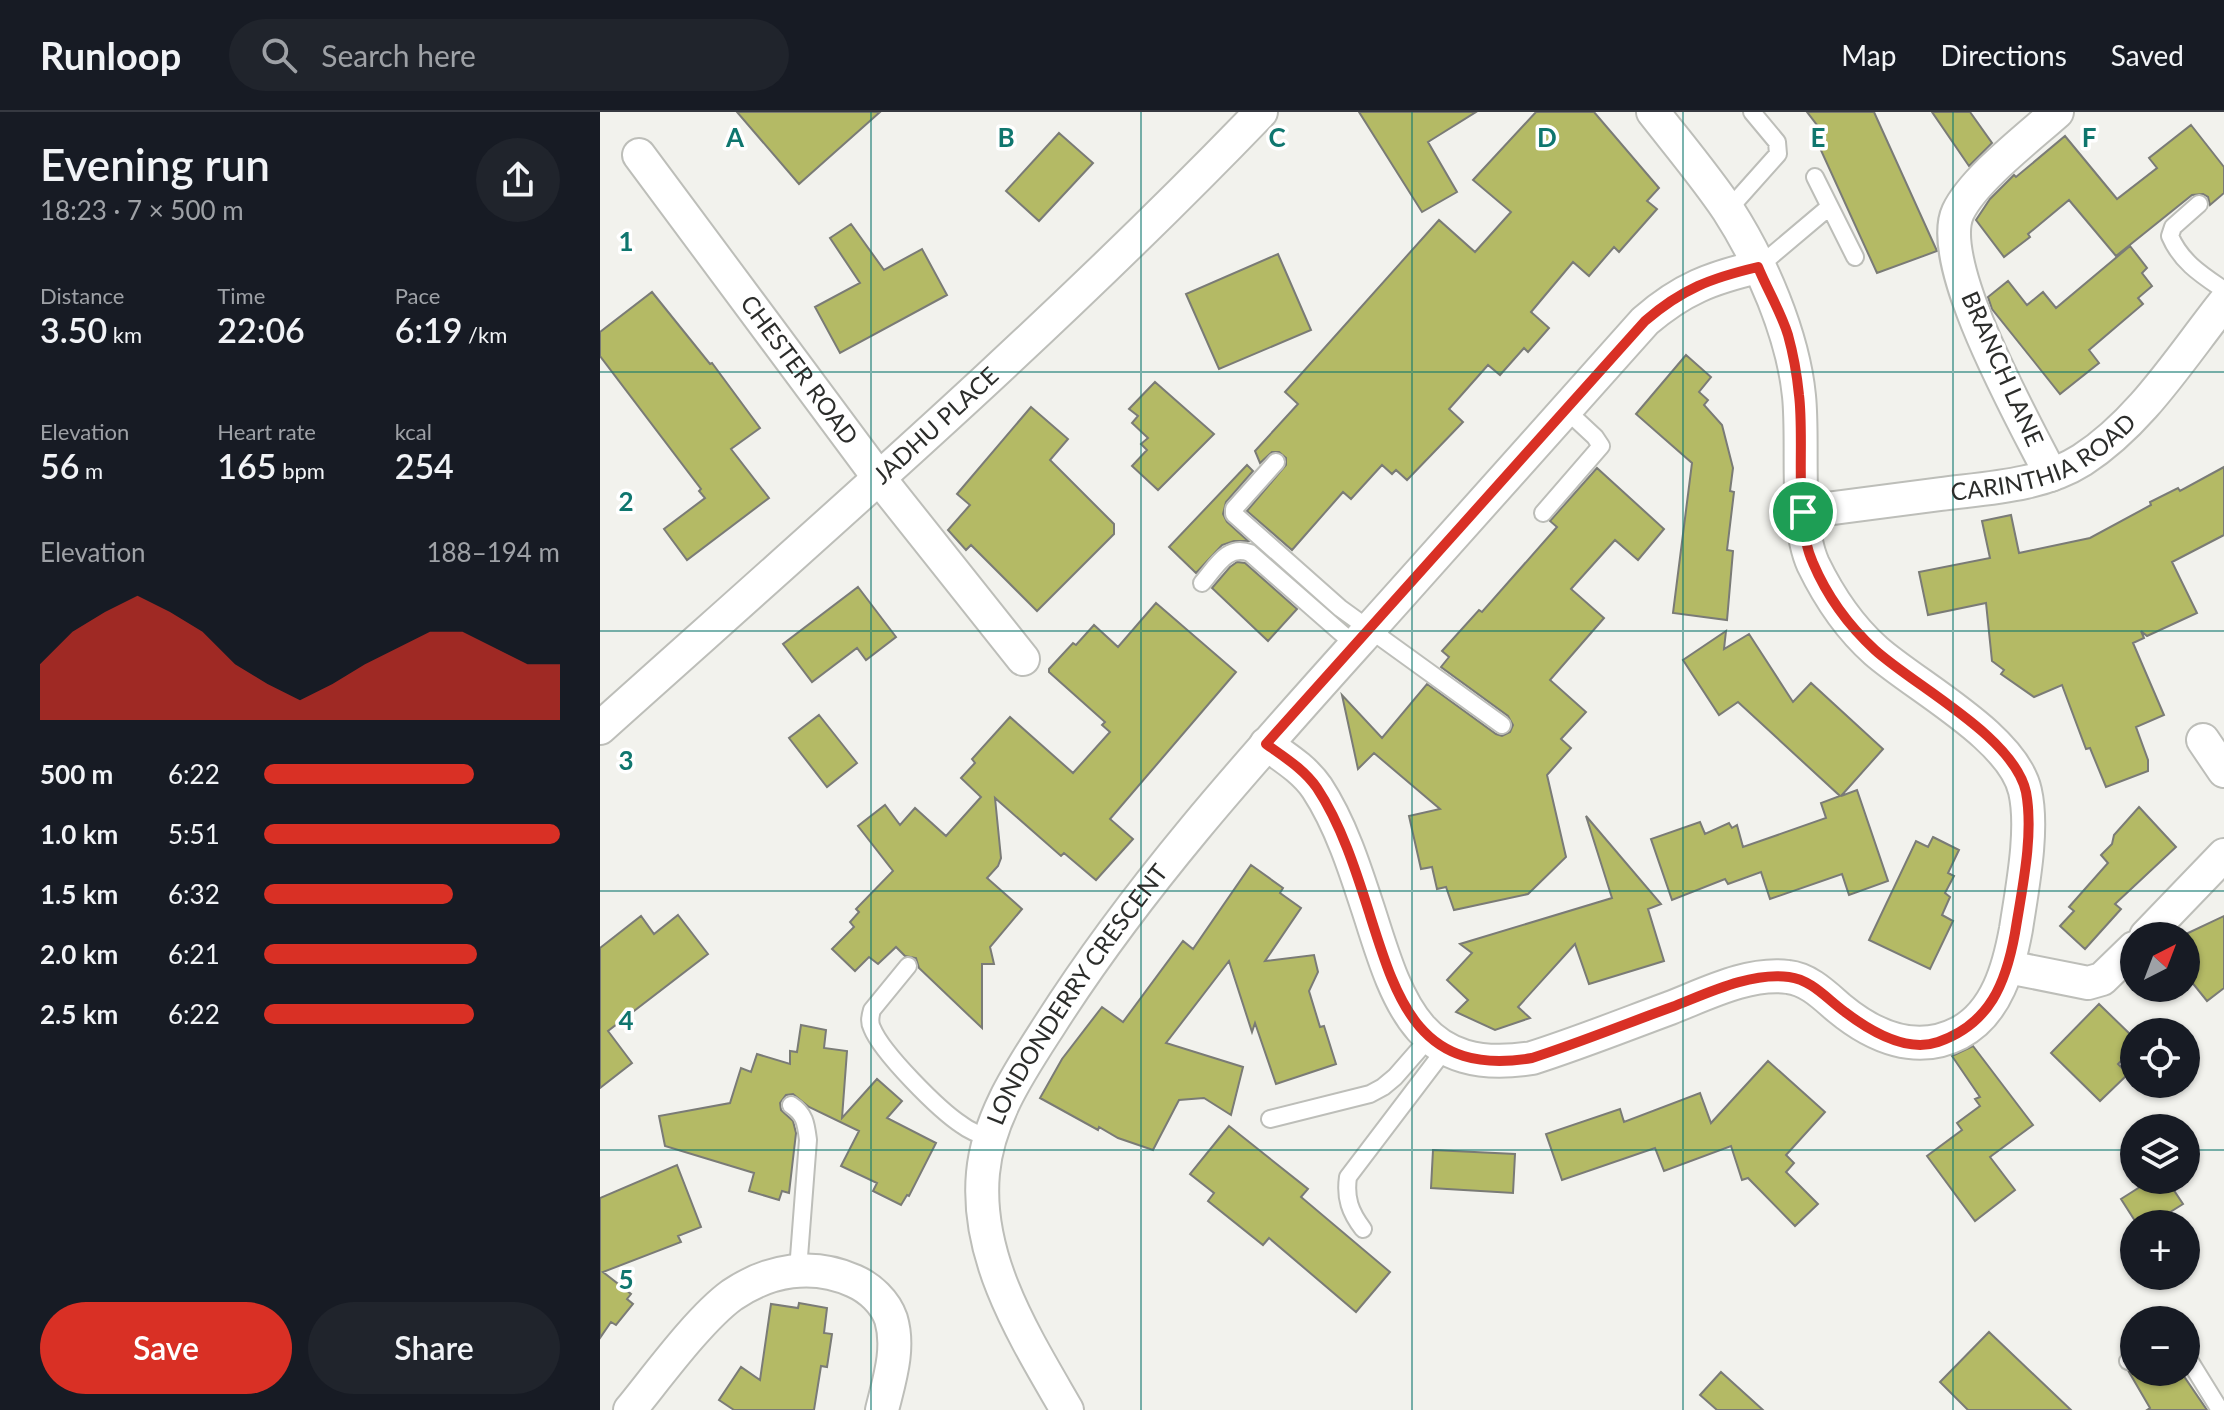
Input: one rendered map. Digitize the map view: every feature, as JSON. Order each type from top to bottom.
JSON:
[{"type":"street","name":"JADHU PLACE","points":[[600,728],[879,478],[1146,230],[1261,112]]},
{"type":"street","points":[[1266,744],[1294,763],[1316,787],[1359,881],[1387,968],[1404,1007],[1417,1026],[1438,1042],[1475,1060],[1504,1063],[1532,1058],[1721,988],[1766,976],[1792,977],[1813,986],[1847,1014],[1884,1036],[1903,1043],[1933,1043],[1962,1032],[1991,1003],[2008,967],[2025,876],[2028,812],[2025,789],[2006,754],[1875,650],[1836,606],[1811,559],[1803,512],[1799,396],[1788,334],[1728,210],[1653,112]]},
{"type":"street","name":"BRANCH LANE","points":[[2051,475],[1979,328],[1956,255],[1954,233],[1956,217],[1977,184],[2057,112]]},
{"type":"street","name":"CHESTER ROAD","points":[[639,155],[879,478],[1023,659]]},
{"type":"street","name":"LONDONDERRY CRESCENT","points":[[1067,1410],[999,1281],[987,1244],[982,1207],[983,1170],[991,1138],[1016,1078],[1104,943],[1266,744],[1645,321],[1670,299],[1720,276],[1758,267]]},
{"type":"street","name":"CARINTHIA ROAD","points":[[1803,512],[2013,484],[2051,475],[2081,461],[2111,439],[2141,408],[2224,303]]},
{"type":"street","points":[[2203,740],[2224,771]]},
{"type":"street","points":[[2159,922],[2224,855]]},
{"type":"street","points":[[2008,967],[2088,983],[2102,979],[2120,962]]},
{"type":"street","points":[[630,1410],[729,1297],[765,1278],[815,1269],[839,1274],[866,1286],[881,1301],[891,1318],[893,1361],[882,1410]]},
{"type":"lane","points":[[1728,210],[1778,154],[1777,142],[1752,112]]},
{"type":"lane","points":[[1815,177],[1855,257]]},
{"type":"lane","points":[[2199,204],[2173,227],[2170,236],[2175,250],[2186,262],[2224,290]]},
{"type":"lane","points":[[1758,267],[1828,208]]},
{"type":"lane","points":[[1543,513],[1601,446],[1566,410]]},
{"type":"lane","points":[[1276,462],[1233,513],[1340,608],[1363,636]]},
{"type":"lane","points":[[1202,583],[1228,553],[1241,550],[1250,553],[1363,636],[1502,725]]},
{"type":"lane","points":[[908,966],[872,1010],[869,1018],[871,1028],[899,1064],[948,1114],[974,1133],[991,1138]]},
{"type":"lane","points":[[1270,1119],[1370,1094],[1438,1042]]},
{"type":"lane","points":[[1363,1229],[1348,1205],[1348,1177],[1438,1042]]},
{"type":"lane","points":[[791,1105],[800,1111],[806,1123],[808,1140],[798,1270]]},
{"type":"lane","points":[[2200,1378],[2220,1410]]},
{"type":"building","points":[[737,112],[880,112],[799,184]]},
{"type":"building","points":[[1359,112],[1476,112],[1428,142],[1457,192],[1422,212]]},
{"type":"building","points":[[1536,112],[1594,112],[1659,188],[1647,201],[1657,209],[1619,252],[1614,247],[1589,276],[1573,262],[1531,312],[1549,328],[1528,352],[1524,348],[1500,375],[1488,365],[1449,409],[1463,422],[1407,480],[1396,470],[1392,474],[1382,465],[1351,499],[1343,492],[1292,550],[1247,511],[1286,465],[1286,458],[1279,452],[1272,452],[1260,463],[1255,451],[1298,404],[1285,392],[1439,220],[1475,252],[1511,212],[1473,180]]},
{"type":"building","points":[[1807,112],[1874,112],[1937,251],[1877,273],[1814,135],[1820,129]]},
{"type":"building","points":[[1932,112],[1970,112],[1992,143],[1969,166]]},
{"type":"building","points":[[2191,125],[2224,167],[2224,193],[2210,205],[2208,197],[2203,194],[2192,195],[2116,256],[2069,200],[2004,257],[1976,220],[1990,199],[2014,175],[2016,177],[2065,136],[2117,199],[2157,168],[2149,158]]},
{"type":"building","points":[[1059,133],[1093,163],[1039,221],[1006,191]]},
{"type":"building","points":[[851,224],[884,270],[922,249],[947,295],[840,353],[815,307],[860,283],[830,238]]},
{"type":"building","points":[[2130,246],[2147,268],[2142,273],[2152,286],[2138,298],[2143,304],[2089,350],[2099,363],[2060,394],[1992,309],[1988,297],[2008,281],[2027,305],[2043,292],[2056,308]]},
{"type":"building","points":[[1278,254],[1311,330],[1219,369],[1186,294]]},
{"type":"building","points":[[652,292],[712,363],[760,428],[731,449],[769,498],[687,560],[664,529],[705,498],[600,356],[600,332]]},
{"type":"building","points":[[1686,355],[1711,377],[1699,392],[1708,400],[1704,405],[1722,425],[1733,468],[1730,491],[1734,492],[1727,550],[1733,551],[1727,620],[1673,613],[1692,463],[1636,414]]},
{"type":"building","points":[[1155,382],[1214,434],[1158,490],[1132,466],[1147,450],[1141,444],[1148,438],[1132,423],[1138,416],[1129,409]]},
{"type":"building","points":[[1031,407],[1068,439],[1050,460],[1114,524],[1114,534],[1037,611],[971,545],[966,550],[948,530],[970,505],[957,494]]},
{"type":"building","points":[[1247,465],[1253,471],[1226,502],[1223,514],[1227,522],[1248,541],[1222,545],[1196,573],[1169,547]]},
{"type":"building","points":[[2224,467],[2224,535],[2172,562],[2197,613],[2147,636],[2141,631],[2144,638],[2133,643],[2164,715],[2136,727],[2148,760],[2148,771],[2106,787],[2090,748],[2086,749],[2062,685],[2034,697],[2001,674],[2004,670],[1992,661],[1986,603],[1928,615],[1919,572],[1990,558],[1982,521],[2011,515],[2019,553],[2090,538],[2151,505],[2150,502],[2178,488],[2180,491]]},
{"type":"building","points":[[1597,468],[1664,529],[1638,560],[1615,540],[1571,589],[1604,618],[1550,680],[1586,712],[1561,739],[1571,748],[1547,775],[1566,857],[1528,894],[1454,910],[1446,887],[1437,889],[1432,867],[1421,869],[1409,816],[1440,809],[1374,753],[1358,769],[1342,695],[1382,738],[1427,684],[1496,734],[1502,736],[1510,732],[1513,725],[1508,716],[1441,667],[1449,657],[1442,651],[1479,610],[1482,612],[1557,527],[1550,521]]},
{"type":"building","points":[[1237,562],[1245,563],[1297,609],[1268,641],[1212,588]]},
{"type":"building","points":[[858,587],[896,637],[866,660],[857,648],[812,682],[783,644]]},
{"type":"building","points":[[1156,603],[1236,672],[1110,819],[1133,839],[1096,880],[1064,853],[1061,856],[995,798],[1001,858],[987,878],[1022,909],[990,947],[994,964],[982,964],[982,1028],[919,968],[916,958],[905,956],[896,947],[878,964],[869,957],[855,971],[832,949],[854,927],[850,922],[859,912],[856,909],[893,871],[858,826],[885,805],[900,825],[915,808],[946,836],[981,797],[961,778],[975,763],[972,759],[1010,717],[1073,773],[1110,732],[1102,725],[1105,722],[1049,669],[1094,625],[1118,647]]},
{"type":"building","points":[[1726,631],[1724,649],[1749,634],[1793,702],[1811,683],[1883,749],[1841,796],[1857,790],[1888,881],[1849,895],[1842,874],[1770,899],[1761,872],[1728,884],[1725,879],[1672,900],[1651,839],[1700,822],[1705,834],[1729,823],[1732,828],[1737,825],[1743,847],[1826,818],[1821,803],[1840,796],[1738,702],[1719,715],[1683,660]]},
{"type":"building","points":[[819,715],[857,763],[827,787],[789,738]]},
{"type":"building","points":[[2139,807],[2176,847],[2115,904],[2121,909],[2085,949],[2060,926],[2074,911],[2069,907],[2108,863],[2101,855],[2112,844],[2114,835]]},
{"type":"building","points":[[1586,816],[1661,904],[1648,909],[1664,961],[1589,984],[1575,944],[1518,1007],[1530,1018],[1495,1030],[1456,1012],[1468,1000],[1447,980],[1472,953],[1460,944],[1612,898]]},
{"type":"building","points":[[1933,837],[1959,850],[1948,873],[1954,876],[1945,893],[1950,897],[1942,915],[1953,921],[1930,969],[1869,940],[1916,841],[1928,847]]},
{"type":"building","points":[[1251,865],[1283,888],[1280,893],[1301,908],[1265,961],[1314,955],[1318,972],[1309,991],[1336,1064],[1276,1084],[1255,1023],[1252,1032],[1229,961],[1166,1043],[1243,1067],[1231,1115],[1204,1098],[1179,1100],[1153,1150],[1118,1138],[1099,1127],[1098,1130],[1040,1098],[1062,1059],[1102,1007],[1123,1022],[1183,941],[1193,949]]},
{"type":"building","points":[[678,915],[708,954],[608,1031],[632,1063],[600,1088],[600,948],[641,916],[654,934]]},
{"type":"building","points":[[2224,916],[2224,988],[2207,1001],[2200,992],[2200,927]]},
{"type":"building","points":[[2099,1004],[2120,1024],[2120,1082],[2100,1101],[2051,1053]]},
{"type":"building","points":[[801,1025],[826,1030],[824,1048],[847,1051],[842,1118],[877,1079],[902,1101],[887,1118],[936,1143],[909,1196],[901,1205],[873,1191],[877,1183],[841,1166],[859,1131],[809,1107],[793,1094],[786,1095],[780,1103],[781,1110],[793,1121],[796,1133],[789,1193],[782,1191],[779,1200],[749,1191],[754,1173],[665,1146],[659,1116],[730,1103],[741,1068],[751,1072],[757,1054],[790,1064],[790,1051],[797,1052]]},
{"type":"building","points":[[1973,1046],[2033,1125],[1990,1157],[2015,1190],[1975,1221],[1927,1156],[1962,1130],[1957,1123],[1980,1106],[1975,1099],[1980,1097],[1952,1056]]},
{"type":"building","points":[[1768,1061],[1825,1112],[1786,1155],[1794,1163],[1786,1172],[1818,1204],[1795,1226],[1748,1178],[1742,1180],[1731,1146],[1664,1171],[1655,1148],[1562,1180],[1546,1134],[1620,1109],[1624,1122],[1700,1093],[1711,1123]]},
{"type":"building","points":[[1229,1126],[1308,1189],[1301,1197],[1390,1272],[1356,1312],[1269,1238],[1263,1245],[1208,1201],[1214,1193],[1190,1174]]},
{"type":"building","points":[[1433,1150],[1515,1154],[1513,1193],[1431,1188]]},
{"type":"building","points":[[677,1165],[701,1227],[678,1236],[681,1242],[603,1272],[631,1294],[627,1299],[633,1304],[616,1325],[611,1322],[600,1338],[600,1198]]},
{"type":"building","points":[[2129,1194],[2176,1194],[2183,1204],[2173,1210],[2128,1210],[2121,1199]]},
{"type":"building","points":[[799,1303],[827,1308],[824,1333],[832,1334],[827,1367],[821,1366],[814,1410],[734,1410],[719,1400],[741,1367],[760,1380],[771,1304],[798,1308]]},
{"type":"building","points":[[1989,1332],[2071,1410],[1968,1410],[1940,1382]]},
{"type":"building","points":[[1721,1372],[1763,1410],[1717,1410],[1700,1395]]},
{"type":"building","points":[[2137,1386],[2191,1386],[2207,1410],[2147,1410],[2150,1408]]},
{"type":"route","points":[[1758,267],[1788,334],[1799,396],[1803,512],[1811,559],[1836,606],[1875,650],[2006,754],[2025,789],[2028,812],[2025,876],[2011,959],[1991,1003],[1962,1032],[1933,1043],[1903,1043],[1884,1036],[1847,1014],[1813,986],[1792,977],[1766,976],[1721,988],[1532,1058],[1504,1063],[1475,1060],[1435,1042],[1417,1026],[1404,1007],[1387,968],[1359,881],[1316,787],[1294,763],[1266,744],[1645,321],[1670,299],[1697,284],[1758,267]]}]
